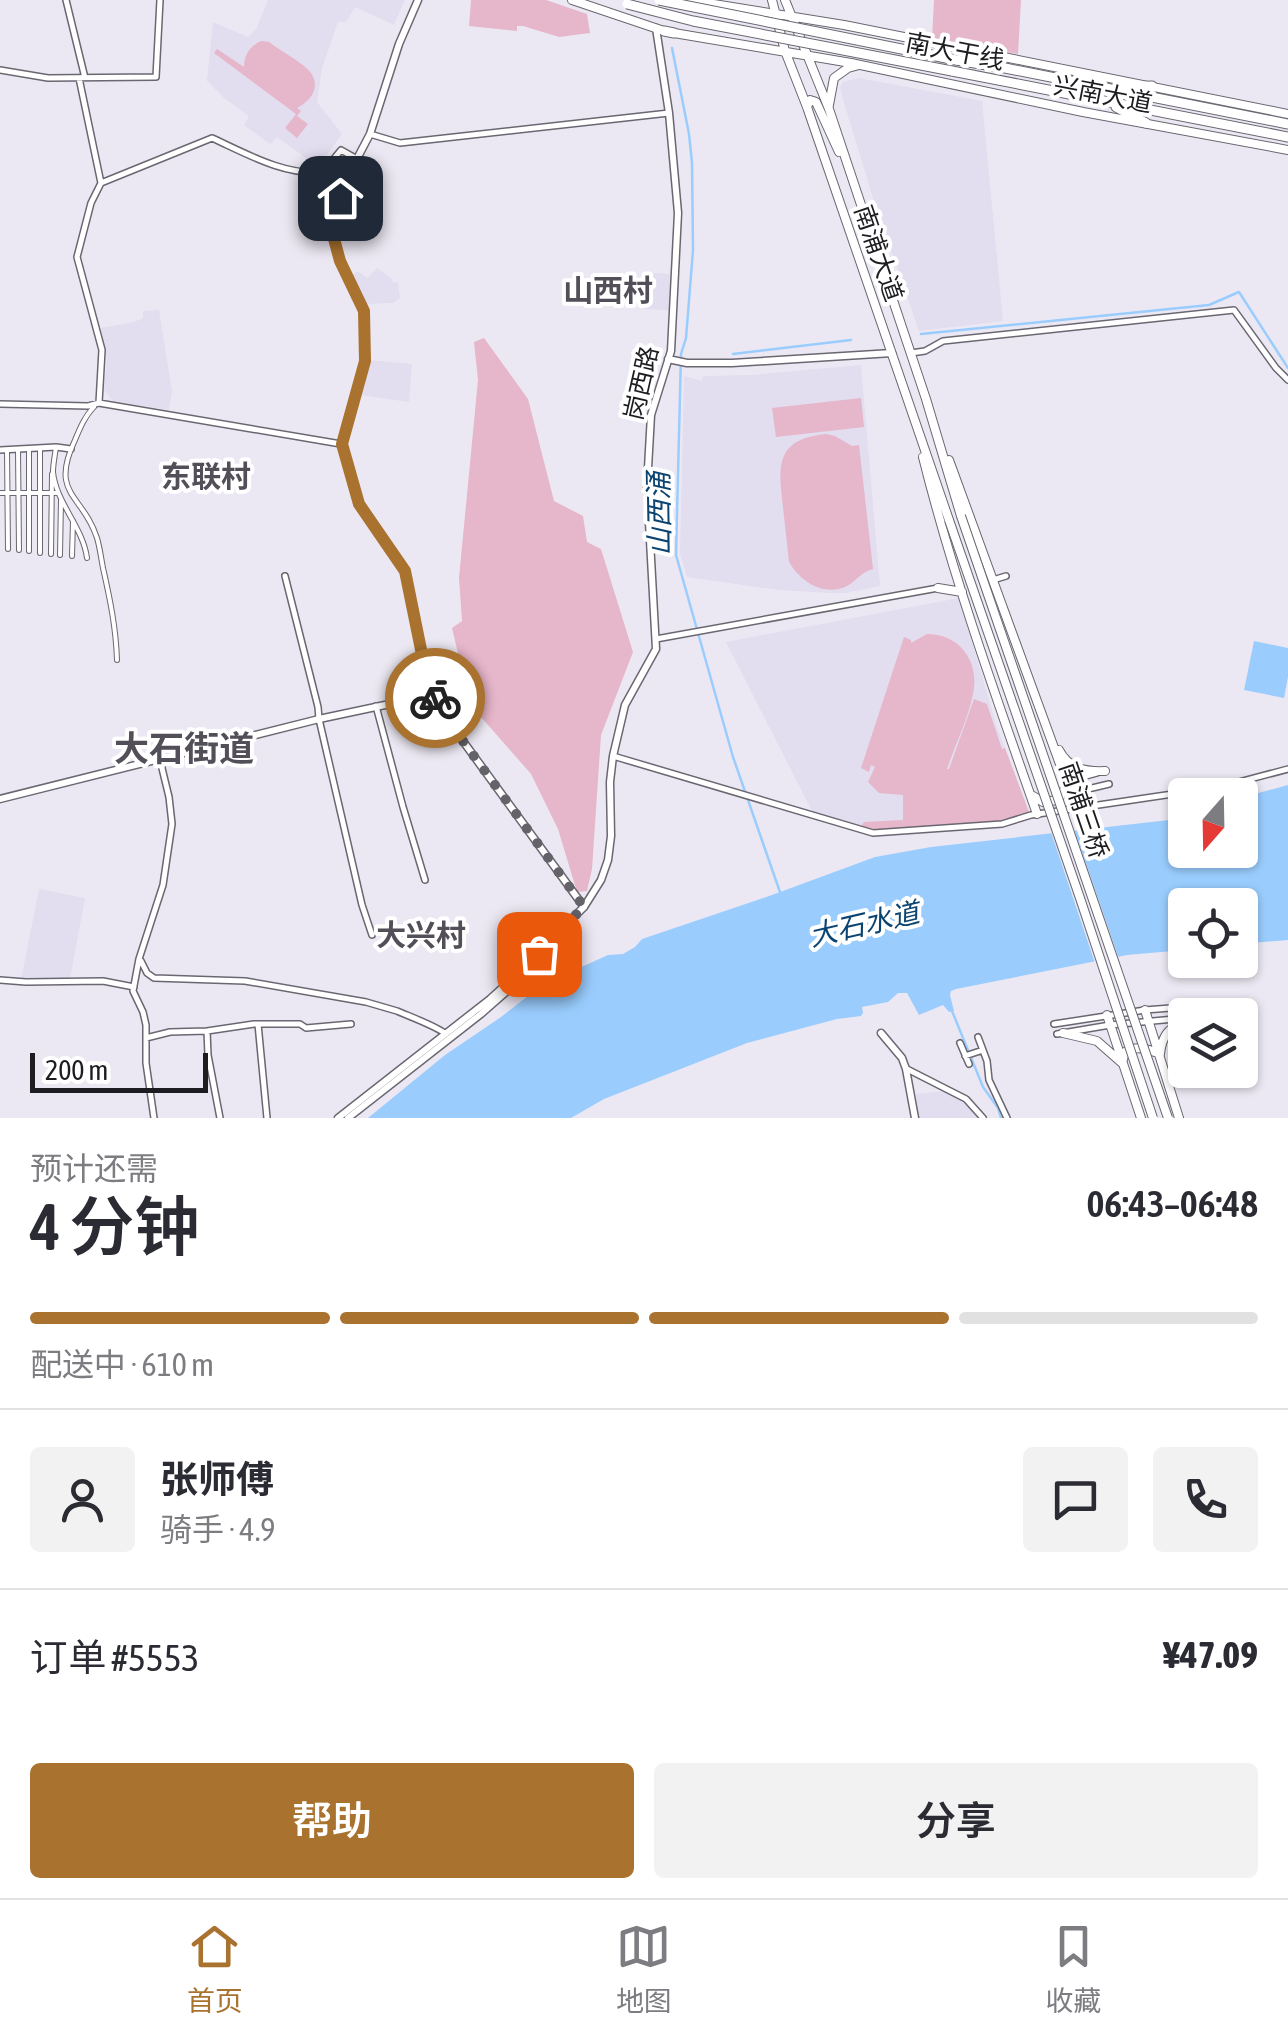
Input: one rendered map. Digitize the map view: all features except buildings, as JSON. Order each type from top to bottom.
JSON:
[{"type":"highway","name":"南大干线","points":[[614,0],[693,21],[1288,137]]},
{"type":"highway","name":"南大干线","points":[[660,0],[1288,124]]},
{"type":"highway","points":[[1108,88],[1152,86]]},
{"type":"highway","points":[[1105,101],[1146,123]]},
{"type":"main road","name":"兴南大道","points":[[572,0],[665,31],[865,66],[1288,150]]},
{"type":"main road","points":[[689,0],[776,13]]},
{"type":"main road","points":[[735,9],[750,0]]},
{"type":"main road","name":"南浦大道","points":[[772,0],[785,51],[949,520]]},
{"type":"main road","name":"南浦大道","points":[[785,0],[829,109],[926,399],[960,516]]},
{"type":"main road","points":[[704,38],[726,24],[721,7]]},
{"type":"main road","name":"兴南大道","points":[[776,13],[1288,114]]},
{"type":"main road","points":[[865,66],[854,45],[858,36],[875,32]]},
{"type":"main road","points":[[829,109],[834,78],[848,68],[865,66]]},
{"type":"main road","points":[[807,107],[810,100],[816,102],[848,169]]},
{"type":"main road","points":[[908,399],[962,592],[1038,814]]},
{"type":"main road","points":[[926,399],[1049,730],[1070,764],[1093,772],[1105,771]]},
{"type":"main road","name":"南浦三桥","points":[[960,516],[1168,1118]]},
{"type":"main road","name":"南浦三桥","points":[[949,520],[1153,1118]]},
{"type":"main road","points":[[938,588],[956,570]]},
{"type":"main road","points":[[938,588],[962,592]]},
{"type":"main road","points":[[1008,730],[1032,727],[1044,719]]},
{"type":"main road","points":[[1049,730],[1076,808]]},
{"type":"main road","points":[[1030,794],[1037,801],[1052,802],[1068,787]]},
{"type":"main road","points":[[1145,1010],[1179,1118]]},
{"type":"main road","points":[[1108,1020],[1141,1118]]},
{"type":"main road","points":[[1160,1054],[1168,1029]]},
{"type":"main road","points":[[1060,1033],[1096,1041],[1122,1062]]},
{"type":"main road","points":[[1122,1062],[1125,1052],[1134,1048],[1160,1054]]},
{"type":"street","points":[[66,0],[101,182],[77,257],[102,350],[99,403],[87,414],[64,468],[65,478],[96,536],[116,626],[118,660]]},
{"type":"street","points":[[0,70],[48,78],[156,77],[160,0]]},
{"type":"street","points":[[418,0],[370,134],[348,174],[330,224],[340,261],[364,311],[365,361],[342,444],[359,504],[405,571],[427,679]]},
{"type":"street","name":"岗西路","points":[[448,1036],[539,954],[584,907],[601,880],[610,848],[613,756],[625,705],[656,649],[647,486],[651,416],[672,360],[678,213],[665,31]]},
{"type":"street","points":[[370,134],[400,142],[669,114]]},
{"type":"street","points":[[101,182],[212,138],[262,161],[298,172],[324,172],[341,150],[357,159]]},
{"type":"street","points":[[911,354],[942,341],[1234,310],[1288,380]]},
{"type":"street","points":[[672,360],[732,363],[892,353]]},
{"type":"street","points":[[0,404],[99,403],[342,444]]},
{"type":"street","points":[[51,554],[50,493],[56,447]]},
{"type":"street","points":[[29,448],[29,552]]},
{"type":"street","points":[[40,448],[40,552]]},
{"type":"street","points":[[8,549],[3,450],[71,448]]},
{"type":"street","points":[[18,449],[19,550]]},
{"type":"street","points":[[53,469],[60,496],[86,545],[88,558]]},
{"type":"street","points":[[0,493],[60,496]]},
{"type":"street","points":[[60,496],[60,555]]},
{"type":"street","points":[[72,556],[73,520]]},
{"type":"street","points":[[285,576],[372,935]]},
{"type":"street","points":[[992,580],[1006,576]]},
{"type":"street","points":[[656,639],[938,588]]},
{"type":"street","points":[[427,679],[438,688],[437,696],[424,702],[415,693],[417,684],[427,679]]},
{"type":"street","points":[[0,800],[319,719],[418,698]]},
{"type":"street","points":[[433,700],[584,907]]},
{"type":"street","points":[[376,706],[425,880]]},
{"type":"street","points":[[613,756],[873,833],[1002,824],[1038,814],[1220,787],[1288,769]]},
{"type":"street","points":[[154,1118],[143,1012],[133,991],[163,885],[172,824],[160,760]]},
{"type":"street","points":[[1105,771],[1071,780],[1068,787],[1109,784]]},
{"type":"street","points":[[139,959],[154,978],[226,979],[280,986],[397,1011],[437,1027],[448,1036]]},
{"type":"street","points":[[0,980],[103,981],[134,987]]},
{"type":"street","points":[[1060,1033],[1145,1010],[1168,1008]]},
{"type":"street","points":[[1054,1024],[1168,1019]]},
{"type":"street","points":[[146,1038],[258,1024],[300,1024],[306,1028],[350,1024]]},
{"type":"street","points":[[258,1024],[267,1118]]},
{"type":"street","points":[[208,1031],[208,1055],[220,1118]]},
{"type":"street","points":[[881,1033],[902,1058],[915,1118]]},
{"type":"street","points":[[338,1118],[448,1036]]},
{"type":"street","points":[[348,1118],[448,1036]]},
{"type":"street","points":[[978,1037],[989,1080],[1007,1118]]},
{"type":"street","points":[[960,1043],[969,1064]]},
{"type":"street","points":[[966,1056],[983,1050]]},
{"type":"street","points":[[906,1069],[966,1099],[983,1118]]},
{"type":"shaded area","points":[[268,0],[405,0],[394,25],[355,7],[346,22],[338,22],[322,68],[317,102],[342,134],[318,167],[277,137],[270,144],[244,125],[249,116],[207,81],[213,22],[248,37],[256,29]]},
{"type":"shaded area","points":[[471,0],[546,0],[587,14],[590,33],[559,37],[523,26],[517,26],[517,31],[469,26]]},
{"type":"shaded area","points":[[934,0],[1021,0],[1018,54],[932,38]]},
{"type":"shaded area","points":[[261,41],[269,42],[297,61],[314,79],[313,94],[297,108],[301,111],[297,116],[308,124],[297,138],[285,128],[296,114],[214,53],[217,49],[244,67],[248,51]]},
{"type":"shaded area","points":[[859,78],[982,101],[1003,321],[919,331],[842,96],[843,82]]},
{"type":"shaded area","points":[[377,268],[393,283],[398,282],[400,298],[393,303],[364,304],[363,294],[352,276],[357,271],[368,278]]},
{"type":"shaded area","points":[[654,273],[670,274],[669,310],[632,305],[633,283],[639,283],[639,279],[653,280]]},
{"type":"shaded area","points":[[159,310],[172,391],[169,410],[113,401],[104,390],[107,360],[101,328],[134,322],[143,318],[143,311]]},
{"type":"shaded area","points":[[484,338],[528,399],[554,501],[583,516],[587,542],[601,549],[633,652],[601,735],[592,869],[587,891],[577,892],[558,829],[531,774],[459,692],[460,662],[452,628],[462,621],[459,578],[478,380],[474,342]]},
{"type":"shaded area","points":[[369,360],[412,364],[409,402],[360,395]]},
{"type":"shaded area","points":[[861,365],[880,586],[830,593],[687,577],[680,554],[684,376],[702,381],[703,376]]},
{"type":"shaded area","points":[[861,398],[864,427],[776,437],[772,408]]},
{"type":"shaded area","points":[[826,434],[852,446],[859,445],[873,569],[849,585],[828,590],[812,585],[789,562],[781,492],[781,467],[789,448],[809,437]]},
{"type":"shaded area","points":[[959,598],[997,727],[1029,812],[872,830],[813,813],[726,642]]},
{"type":"shaded area","points":[[927,634],[939,635],[958,645],[973,671],[971,703],[947,769],[974,699],[987,704],[1029,812],[1001,822],[872,830],[861,827],[864,822],[903,820],[903,795],[879,793],[868,782],[875,767],[871,765],[869,772],[861,768],[904,637],[911,643]]},
{"type":"shaded area","points":[[39,889],[85,898],[70,979],[21,980]]},
{"type":"shaded area","points":[[946,1091],[968,1102],[981,1118],[919,1118],[916,1094]]},
{"type":"water","points":[[1254,641],[1288,648],[1284,698],[1244,690]]},
{"type":"water","name":"大石水道","points":[[1288,785],[1288,940],[1258,942],[1258,888],[1168,888],[1168,951],[1127,955],[956,989],[950,995],[954,1011],[949,1012],[943,1005],[919,1015],[907,993],[898,993],[888,1002],[862,1007],[861,1016],[747,1043],[604,1099],[571,1118],[368,1118],[445,1055],[542,985],[608,955],[623,954],[642,939],[875,857],[931,847],[1168,820],[1168,868],[1258,868],[1258,793]]},
{"type":"pier","points":[[1073,826],[1120,962],[1096,966],[1050,829]]},
{"type":"waterway","name":"山西涌","points":[[672,48],[689,134],[693,250],[686,338],[681,354],[676,555],[733,757],[781,895]]},
{"type":"waterway","points":[[921,334],[1209,305],[1239,292],[1288,368]]},
{"type":"waterway","points":[[733,354],[851,340]]},
{"type":"waterway","points":[[952,1011],[983,1087],[1001,1118]]},
{"type":"way so far","points":[[435,698],[584,907],[539,954]]},
{"type":"district","name":"山西村","points":[[608,290]]},
{"type":"district","name":"东联村","points":[[206,476]]},
{"type":"district","name":"大石街道","points":[[184,748]]},
{"type":"district","name":"大兴村","points":[[421,935]]},
{"type":"route","points":[[340,198],[330,224],[340,261],[364,311],[365,361],[342,444],[359,504],[405,571],[427,679],[438,688],[435,698]]}]
